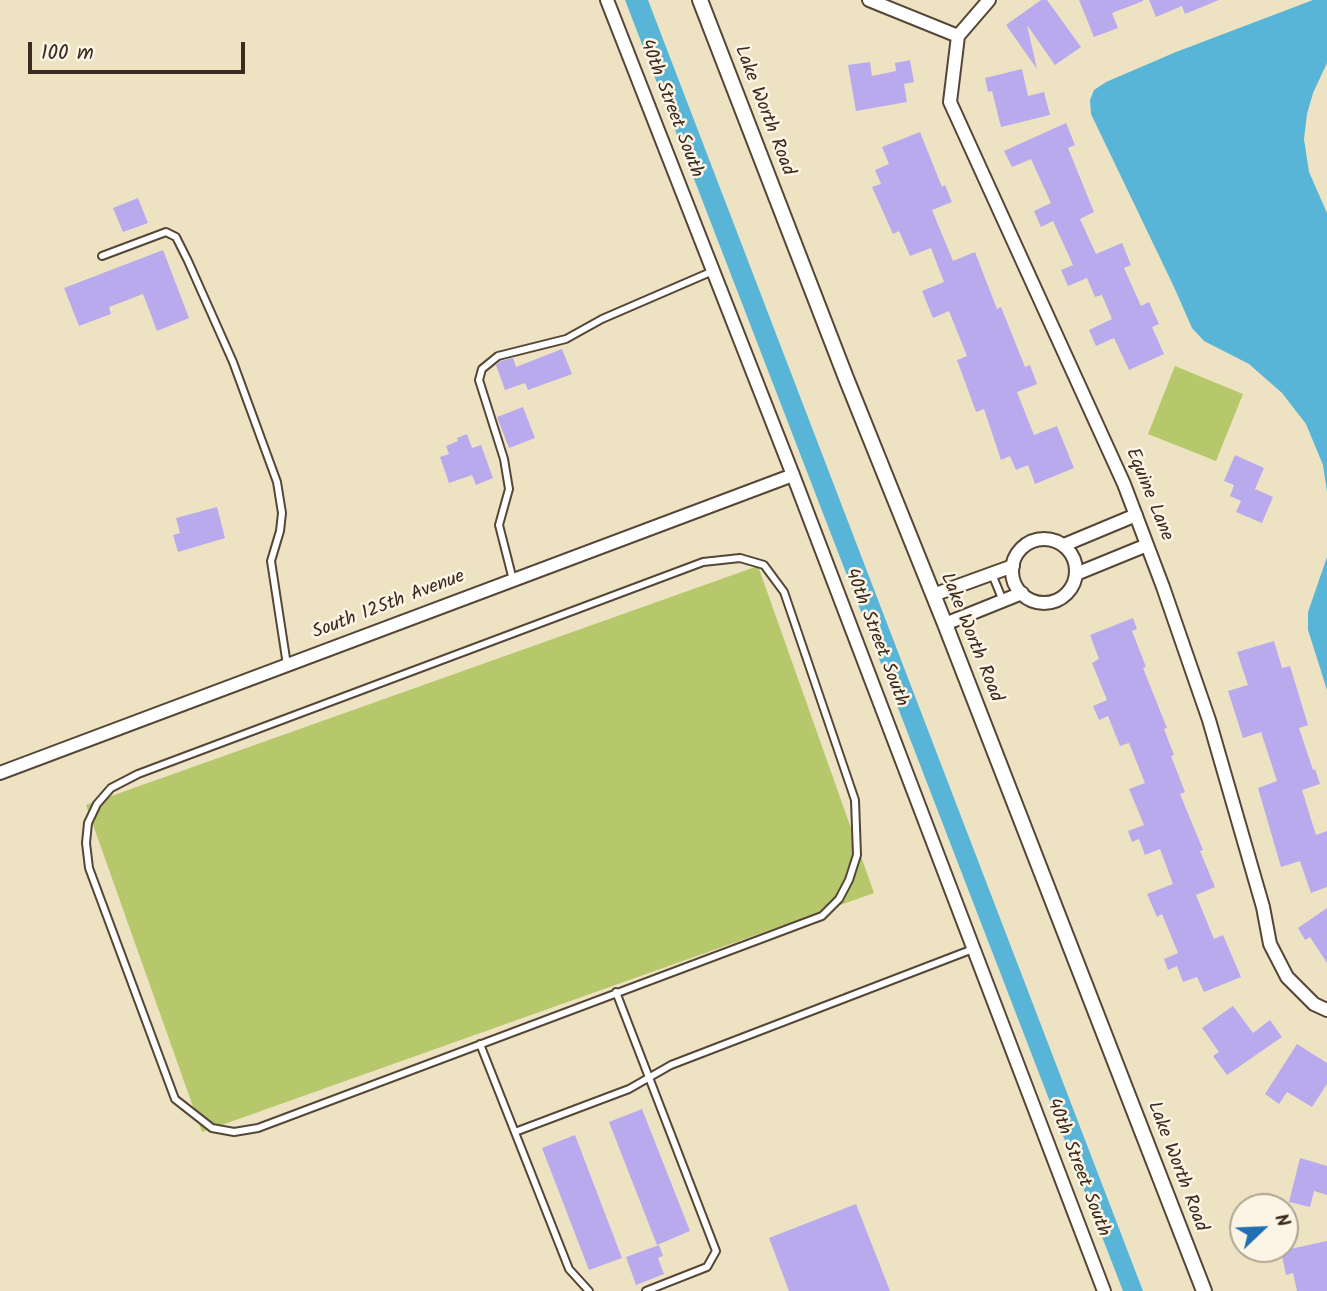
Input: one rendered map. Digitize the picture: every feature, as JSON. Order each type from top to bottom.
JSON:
[{"type":"street","name":"40th Street South","points":[[607,0],[793,475],[1104,1291]]},
{"type":"street","name":"Lake Worth Road","points":[[700,0],[1204,1291]]},
{"type":"street","points":[[869,0],[958,36],[989,0]]},
{"type":"street","name":"Equine Lane","points":[[958,36],[950,102],[1136,515],[1209,720],[1264,907],[1270,944],[1287,977],[1314,1004],[1327,1010]]},
{"type":"street","name":"South 125th Avenue","points":[[0,773],[793,475]]},
{"type":"street","points":[[1064,545],[1136,515]]},
{"type":"street","points":[[1043,539],[1064,545],[1071,553],[1076,574],[1073,584],[1060,599],[1040,602],[1022,593],[1013,576],[1013,566],[1016,555],[1023,547],[1032,541],[1043,539]]},
{"type":"street","points":[[1076,574],[1147,545]]},
{"type":"street","points":[[933,595],[1013,566]]},
{"type":"street","points":[[945,624],[1022,593]]},
{"type":"lane","points":[[102,257],[166,232],[176,237],[188,261],[233,362],[279,490],[282,513],[280,531],[271,561],[288,665]]},
{"type":"lane","points":[[513,580],[499,525],[509,489],[504,459],[479,380],[482,369],[498,356],[566,339],[602,319],[713,271]]},
{"type":"lane","points":[[740,558],[764,565],[784,592],[855,800],[857,855],[849,880],[839,899],[822,916],[616,992],[258,1128],[234,1132],[212,1128],[175,1099],[89,868],[86,843],[88,823],[97,804],[111,788],[138,774],[703,562],[740,558]]},
{"type":"lane","points":[[992,574],[1003,601]]},
{"type":"lane","points":[[515,1132],[629,1089],[671,1065],[973,949]]},
{"type":"lane","points":[[616,992],[716,1251],[707,1266],[646,1291]]},
{"type":"lane","points":[[480,1045],[569,1269],[589,1291]]},
{"type":"green space","points":[[1175,366],[1243,394],[1216,461],[1148,434]]},
{"type":"green space","points":[[758,566],[874,893],[202,1132],[86,805]]},
{"type":"water","points":[[625,0],[648,0],[1143,1291],[1123,1291]]},
{"type":"water","points":[[1313,0],[1327,0],[1327,63],[1313,93],[1304,139],[1309,172],[1327,213],[1327,492],[1323,465],[1306,424],[1282,393],[1249,364],[1204,341],[1192,328],[1091,114],[1090,100],[1094,90],[1106,82],[1176,52]]},
{"type":"water","points":[[1327,557],[1327,690],[1308,630],[1308,612]]},
{"type":"building","points":[[1041,0],[1047,0],[1081,47],[1055,65],[1027,25],[1037,69],[1006,25]]},
{"type":"building","points":[[1079,0],[1143,1],[1112,13],[1118,28],[1094,37]]},
{"type":"building","points":[[1149,0],[1219,0],[1185,14],[1182,6],[1156,17]]},
{"type":"building","points":[[910,60],[914,82],[904,84],[907,102],[856,111],[848,65],[870,62],[872,76],[896,71],[895,63]]},
{"type":"building","points":[[1022,69],[1028,96],[1044,92],[1050,115],[1001,127],[992,91],[988,92],[985,78]]},
{"type":"building","points":[[1066,123],[1075,145],[1068,148],[1094,212],[1080,219],[1096,254],[1122,243],[1131,265],[1124,268],[1141,306],[1149,302],[1159,324],[1152,327],[1164,354],[1129,370],[1114,338],[1096,346],[1089,330],[1112,319],[1102,295],[1095,297],[1087,278],[1068,286],[1061,270],[1073,265],[1053,221],[1041,227],[1034,211],[1051,203],[1031,159],[1012,167],[1004,151]]},
{"type":"building","points":[[920,132],[942,187],[945,185],[952,202],[932,210],[953,261],[975,252],[997,309],[1001,307],[1025,367],[1030,365],[1037,384],[1017,392],[1034,435],[1057,426],[1074,468],[1035,484],[1028,465],[1016,470],[1010,456],[1001,460],[984,409],[976,412],[957,360],[967,356],[949,311],[933,318],[922,291],[944,282],[931,248],[910,256],[899,231],[893,234],[872,187],[881,184],[875,170],[889,164],[882,147]]},
{"type":"building","points":[[138,198],[148,223],[123,232],[113,208]]},
{"type":"building","points":[[163,250],[189,318],[157,331],[143,294],[109,307],[111,314],[79,326],[64,288]]},
{"type":"building","points":[[562,349],[572,374],[528,390],[525,383],[505,390],[496,365],[501,361],[513,358],[516,367]]},
{"type":"building","points":[[523,407],[535,438],[509,448],[497,417]]},
{"type":"building","points":[[467,434],[472,448],[481,445],[493,478],[476,485],[472,475],[449,483],[440,457],[449,454],[446,446]]},
{"type":"building","points":[[1235,455],[1264,468],[1255,489],[1273,497],[1262,523],[1236,512],[1241,501],[1230,496],[1234,485],[1224,481]]},
{"type":"building","points":[[217,507],[225,538],[178,552],[173,535],[180,533],[176,518]]},
{"type":"building","points":[[1133,618],[1137,629],[1132,631],[1146,667],[1143,668],[1167,728],[1164,729],[1174,755],[1171,756],[1185,792],[1180,794],[1215,887],[1196,895],[1214,939],[1223,935],[1241,977],[1204,992],[1197,977],[1183,982],[1177,966],[1168,970],[1164,959],[1178,953],[1162,914],[1157,917],[1147,894],[1173,884],[1160,849],[1145,855],[1139,839],[1132,842],[1128,831],[1144,825],[1129,789],[1145,783],[1129,743],[1120,746],[1108,716],[1099,720],[1093,706],[1107,700],[1092,663],[1099,659],[1090,635]]},
{"type":"building","points":[[1274,641],[1282,668],[1290,666],[1308,725],[1299,728],[1320,784],[1302,790],[1316,835],[1327,831],[1327,887],[1311,893],[1300,861],[1281,867],[1258,788],[1277,781],[1261,732],[1243,738],[1228,691],[1248,685],[1237,652]]},
{"type":"building","points":[[1327,908],[1327,963],[1310,937],[1305,940],[1298,928]]},
{"type":"building","points":[[1233,1006],[1253,1033],[1270,1020],[1282,1037],[1227,1075],[1213,1056],[1219,1052],[1202,1028]]},
{"type":"building","points":[[1297,1044],[1327,1063],[1327,1084],[1312,1107],[1287,1092],[1279,1104],[1265,1094]]},
{"type":"building","points":[[642,1109],[690,1231],[657,1245],[609,1122]]},
{"type":"building","points":[[575,1135],[622,1258],[589,1270],[542,1148]]},
{"type":"building","points":[[1300,1158],[1327,1166],[1327,1195],[1314,1191],[1310,1207],[1299,1204],[1299,1193],[1291,1193]]},
{"type":"building","points":[[856,1204],[890,1291],[789,1291],[769,1238]]},
{"type":"building","points":[[1327,1241],[1327,1291],[1297,1291],[1293,1273],[1286,1275],[1284,1263],[1299,1263],[1299,1247]]},
{"type":"building","points":[[659,1245],[663,1256],[658,1258],[664,1274],[636,1285],[626,1257]]}]
